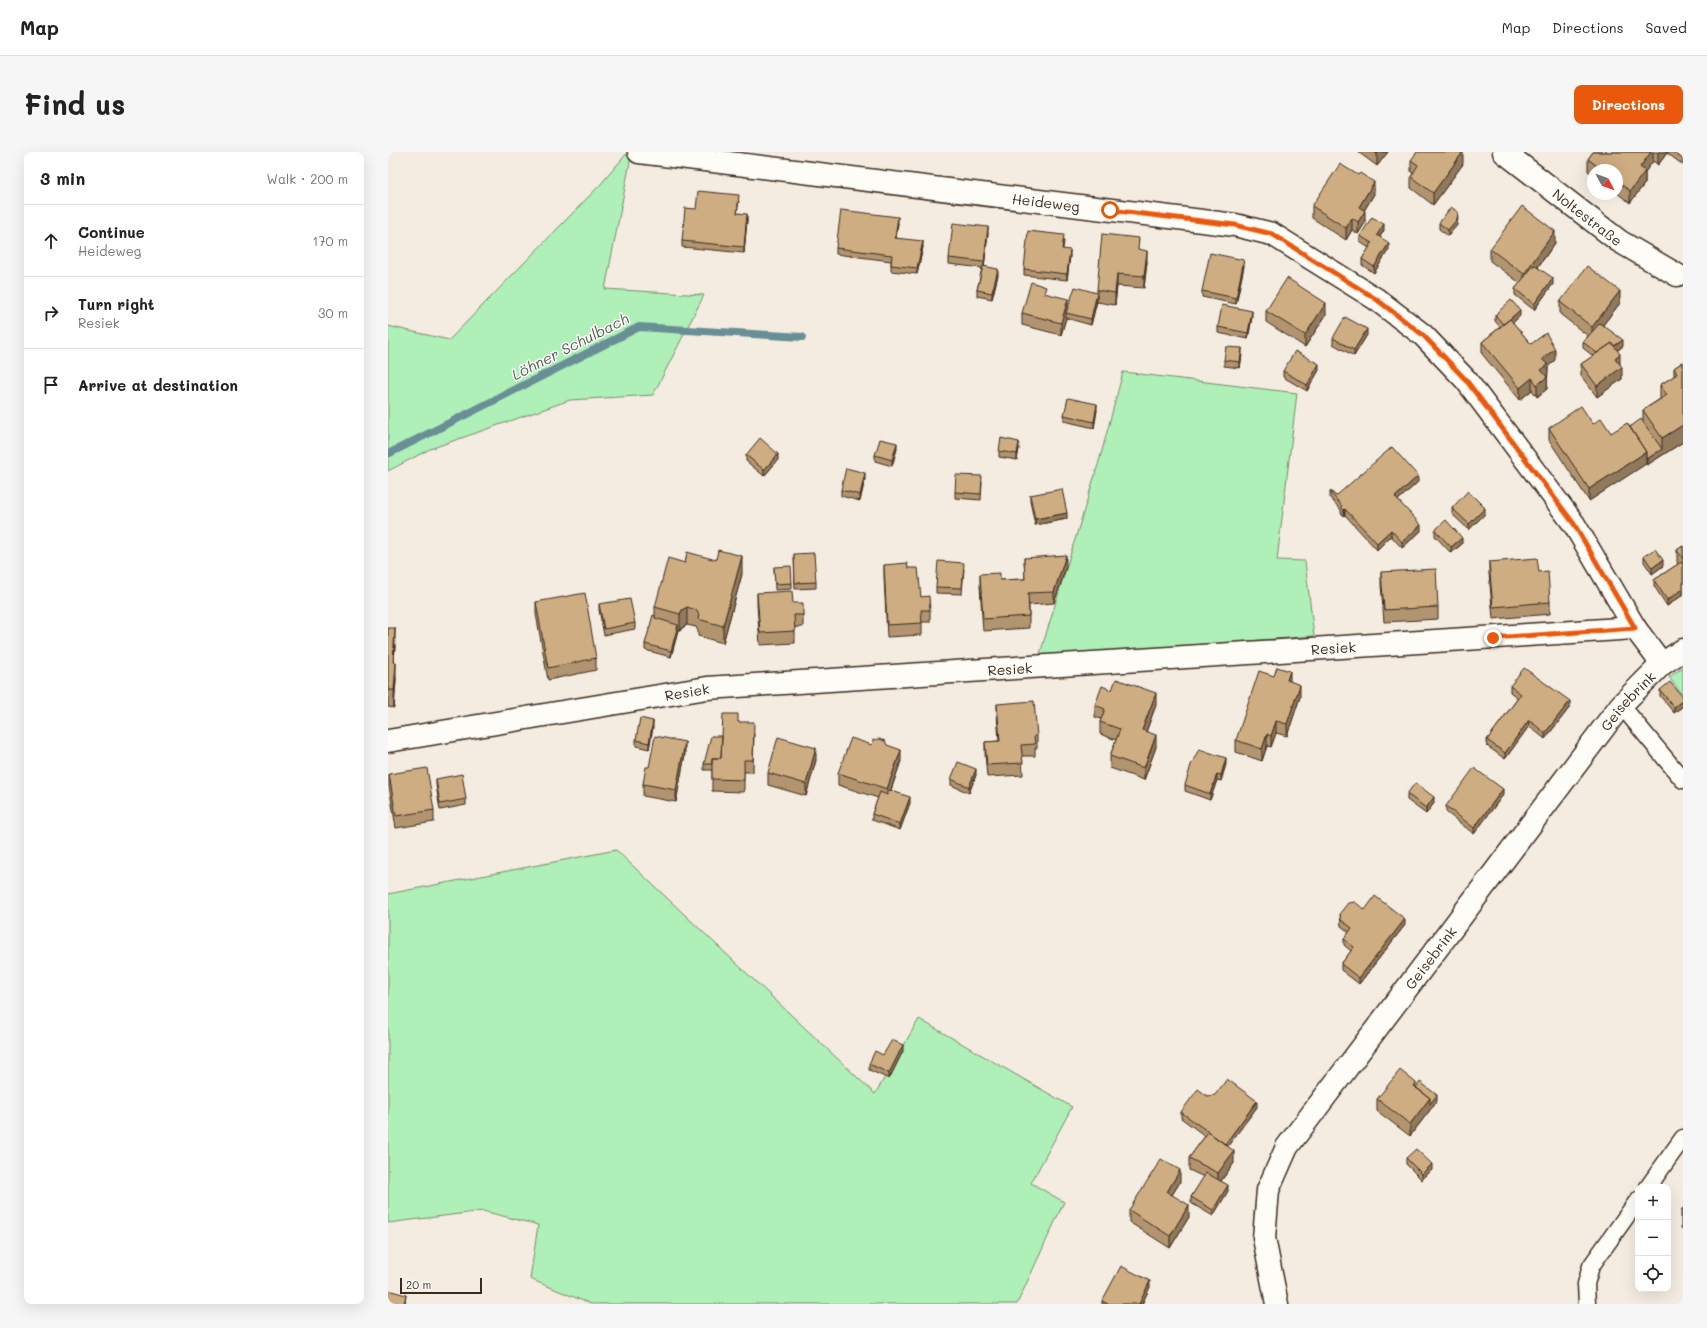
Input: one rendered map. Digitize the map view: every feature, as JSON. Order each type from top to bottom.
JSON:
[{"type":"street","name":"Heideweg","points":[[639,152],[1235,225],[1272,234],[1376,299],[1423,335],[1466,380],[1574,524],[1635,628],[1662,664]]},
{"type":"street","name":"Noltestraße","points":[[1504,152],[1619,241],[1677,275]]},
{"type":"street","name":"Resiek","points":[[388,741],[707,688],[1635,628]]},
{"type":"street","name":"Geisebrink","points":[[1277,1304],[1264,1238],[1268,1190],[1288,1147],[1621,705],[1662,664],[1683,650]]},
{"type":"lane","points":[[1621,705],[1683,780]]},
{"type":"lane","points":[[1650,1184],[1683,1138]]},
{"type":"lane","points":[[1587,1304],[1586,1284],[1591,1266],[1635,1204]]},
{"type":"green space","points":[[628,152],[632,152],[605,289],[704,295],[653,395],[570,400],[430,449],[388,471],[388,326],[449,340],[600,185]]},
{"type":"green space","points":[[1123,372],[1297,393],[1277,560],[1305,561],[1314,636],[1039,657],[1100,458]]},
{"type":"green space","points":[[1683,667],[1683,696],[1669,677]]},
{"type":"green space","points":[[616,850],[875,1094],[919,1019],[1072,1107],[1031,1183],[1064,1202],[1017,1304],[591,1304],[530,1279],[538,1225],[483,1211],[388,1223],[388,894]]},
{"type":"building","points":[[1417,152],[1463,152],[1433,193],[1411,177],[1418,165],[1411,160]]},
{"type":"building","points":[[1593,152],[1651,152],[1640,167],[1645,171],[1630,191],[1623,186],[1623,164],[1594,164],[1588,159]]},
{"type":"building","points":[[1673,152],[1683,152],[1683,159]]},
{"type":"building","points":[[1340,164],[1358,175],[1360,173],[1374,182],[1359,207],[1365,211],[1358,222],[1352,218],[1346,228],[1312,206]]},
{"type":"building","points":[[698,191],[739,195],[737,213],[747,214],[744,247],[682,241],[685,208],[696,209]]},
{"type":"building","points":[[1522,206],[1555,231],[1524,274],[1490,249]]},
{"type":"building","points":[[1451,207],[1458,212],[1457,219],[1448,230],[1439,223]]},
{"type":"building","points":[[841,210],[898,217],[895,238],[923,241],[917,268],[891,265],[892,255],[836,248]]},
{"type":"building","points":[[1372,217],[1384,224],[1377,235],[1389,243],[1374,267],[1362,259],[1372,243],[1360,236]]},
{"type":"building","points":[[953,223],[988,227],[984,262],[949,258]]},
{"type":"building","points":[[1028,231],[1064,235],[1062,249],[1070,250],[1067,274],[1024,269]]},
{"type":"building","points":[[1102,234],[1139,238],[1138,249],[1147,251],[1144,276],[1117,274],[1115,293],[1097,290]]},
{"type":"building","points":[[1210,253],[1244,260],[1236,298],[1202,291]]},
{"type":"building","points":[[1534,265],[1553,278],[1534,304],[1515,289]]},
{"type":"building","points":[[983,266],[998,269],[992,293],[977,290]]},
{"type":"building","points":[[1587,266],[1620,291],[1592,327],[1560,302]]},
{"type":"building","points":[[1287,278],[1326,303],[1305,335],[1266,311]]},
{"type":"building","points":[[1031,282],[1046,287],[1044,293],[1068,299],[1061,323],[1022,313]]},
{"type":"building","points":[[1075,287],[1097,293],[1091,319],[1066,313]]},
{"type":"building","points":[[1511,300],[1520,310],[1503,324],[1495,315]]},
{"type":"building","points":[[1222,305],[1252,311],[1248,333],[1218,327]]},
{"type":"building","points":[[1345,317],[1367,329],[1354,350],[1333,338]]},
{"type":"building","points":[[1510,319],[1531,344],[1546,333],[1555,349],[1542,359],[1548,365],[1541,370],[1547,377],[1537,385],[1532,378],[1520,388],[1482,342]]},
{"type":"building","points":[[1600,323],[1623,340],[1614,346],[1612,343],[1597,353],[1583,342]]},
{"type":"building","points":[[1612,343],[1620,354],[1615,358],[1622,367],[1597,386],[1581,364]]},
{"type":"building","points":[[1226,347],[1242,348],[1240,362],[1224,360]]},
{"type":"building","points":[[1295,351],[1319,364],[1307,385],[1283,371]]},
{"type":"building","points":[[1683,362],[1683,425],[1662,438],[1643,410],[1667,395],[1660,385],[1677,374],[1674,368]]},
{"type":"building","points":[[1068,398],[1097,404],[1094,422],[1064,415]]},
{"type":"building","points":[[1581,406],[1593,424],[1601,418],[1611,433],[1627,423],[1646,452],[1589,489],[1549,428]]},
{"type":"building","points":[[1641,419],[1662,449],[1647,459],[1646,452],[1630,427]]},
{"type":"building","points":[[760,438],[778,454],[764,470],[746,455]]},
{"type":"building","points":[[1001,438],[1019,442],[1017,454],[999,451]]},
{"type":"building","points":[[880,439],[897,443],[892,460],[875,455]]},
{"type":"building","points":[[1392,447],[1418,476],[1395,497],[1421,525],[1402,542],[1391,530],[1377,543],[1345,509],[1344,510],[1341,507],[1342,506],[1330,492],[1331,491],[1336,496]]},
{"type":"building","points":[[846,468],[865,473],[860,495],[841,490]]},
{"type":"building","points":[[956,475],[982,476],[981,494],[955,492]]},
{"type":"building","points":[[1062,489],[1067,513],[1035,519],[1030,495]]},
{"type":"building","points":[[1468,491],[1485,508],[1469,524],[1452,508]]},
{"type":"building","points":[[1446,520],[1462,538],[1451,547],[1435,530]]},
{"type":"building","points":[[1683,546],[1683,559],[1677,550]]},
{"type":"building","points":[[1655,549],[1663,560],[1652,568],[1644,556]]},
{"type":"building","points":[[718,550],[742,556],[723,626],[698,619],[699,615],[696,610],[687,607],[682,610],[680,614],[655,607],[668,558],[685,563],[687,552],[716,560]]},
{"type":"building","points":[[814,553],[816,582],[795,583],[794,554]]},
{"type":"building","points":[[1066,555],[1054,592],[1028,593],[1029,616],[983,619],[980,574],[1000,573],[1000,580],[1025,579],[1024,558]]},
{"type":"building","points":[[1537,558],[1539,572],[1548,571],[1550,602],[1493,607],[1489,562]]},
{"type":"building","points":[[938,561],[964,563],[962,588],[936,587]]},
{"type":"building","points":[[1681,562],[1683,565],[1683,589],[1667,600],[1654,580]]},
{"type":"building","points":[[907,563],[908,568],[918,568],[921,597],[929,596],[930,610],[921,610],[922,623],[887,625],[884,565]]},
{"type":"building","points":[[791,566],[792,583],[775,584],[774,567]]},
{"type":"building","points":[[1436,569],[1438,607],[1384,610],[1381,572]]},
{"type":"building","points":[[792,591],[793,603],[803,603],[803,615],[794,615],[795,631],[760,633],[757,593]]},
{"type":"building","points":[[585,593],[596,658],[548,668],[536,602]]},
{"type":"building","points":[[630,599],[635,623],[604,629],[599,604]]},
{"type":"building","points":[[653,615],[655,618],[678,625],[671,651],[645,644]]},
{"type":"building","points":[[388,628],[395,628],[393,662],[396,663],[394,690],[388,690]]},
{"type":"building","points":[[1277,667],[1290,671],[1287,680],[1300,685],[1287,724],[1276,721],[1271,736],[1267,734],[1262,749],[1236,740],[1259,671],[1274,676]]},
{"type":"building","points":[[1524,668],[1570,701],[1545,733],[1529,720],[1505,753],[1487,740],[1521,694],[1510,686]]},
{"type":"building","points":[[1116,679],[1156,693],[1142,730],[1156,735],[1144,768],[1110,756],[1120,729],[1100,722],[1105,709],[1095,705],[1102,686],[1112,690]]},
{"type":"building","points":[[1670,682],[1683,697],[1683,700],[1674,707],[1660,690]]},
{"type":"building","points":[[1034,701],[1037,736],[1034,736],[1035,744],[1021,745],[1023,763],[987,765],[985,742],[1000,741],[997,704]]},
{"type":"building","points":[[723,714],[738,714],[738,722],[754,722],[753,760],[744,760],[744,780],[712,779],[712,758],[721,758]]},
{"type":"building","points":[[640,718],[653,721],[649,743],[636,740]]},
{"type":"building","points":[[655,736],[685,742],[676,790],[643,784],[646,767],[649,767]]},
{"type":"building","points":[[711,736],[722,736],[721,758],[712,758],[712,764],[704,764]]},
{"type":"building","points":[[778,737],[816,748],[806,784],[768,773]]},
{"type":"building","points":[[851,738],[872,745],[873,740],[879,739],[885,741],[887,745],[901,750],[887,789],[838,773]]},
{"type":"building","points":[[1199,749],[1226,758],[1221,775],[1217,774],[1210,794],[1185,785],[1191,765]]},
{"type":"building","points":[[958,762],[976,769],[969,787],[951,779]]},
{"type":"building","points":[[427,768],[434,810],[396,816],[389,774]]},
{"type":"building","points":[[1474,768],[1503,789],[1474,828],[1446,806]]},
{"type":"building","points":[[462,774],[466,799],[440,804],[436,779]]},
{"type":"building","points":[[1415,783],[1434,797],[1426,808],[1407,794]]},
{"type":"building","points":[[889,790],[910,797],[900,824],[872,814],[880,792],[887,795]]},
{"type":"building","points":[[1375,896],[1405,919],[1359,978],[1341,964],[1354,947],[1344,939],[1352,928],[1341,920],[1340,913],[1348,903],[1355,902],[1365,910]]},
{"type":"building","points":[[892,1040],[903,1045],[889,1073],[869,1064],[875,1051],[883,1055]]},
{"type":"building","points":[[1400,1070],[1416,1083],[1414,1086],[1430,1098],[1410,1124],[1377,1099]]},
{"type":"building","points":[[1227,1079],[1257,1101],[1225,1144],[1181,1112],[1198,1089],[1207,1096],[1215,1095]]},
{"type":"building","points":[[1420,1082],[1437,1095],[1430,1104],[1430,1098],[1416,1088]]},
{"type":"building","points":[[1208,1132],[1234,1151],[1218,1173],[1189,1158]]},
{"type":"building","points":[[1416,1149],[1432,1164],[1422,1174],[1406,1158]]},
{"type":"building","points":[[1161,1159],[1180,1170],[1167,1192],[1189,1205],[1170,1236],[1129,1210]]},
{"type":"building","points":[[1206,1173],[1228,1185],[1213,1210],[1191,1197]]},
{"type":"building","points":[[1121,1266],[1150,1281],[1139,1304],[1108,1304],[1102,1301]]},
{"type":"building","points":[[388,1290],[406,1295],[404,1304],[388,1304]]},
{"type":"waterway","name":"Löhner Schulbach","points":[[388,454],[639,327],[802,337]]},
{"type":"route","points":[[1110,210],[1235,225],[1272,234],[1376,299],[1423,335],[1466,380],[1574,524],[1635,628],[1493,638]]}]
